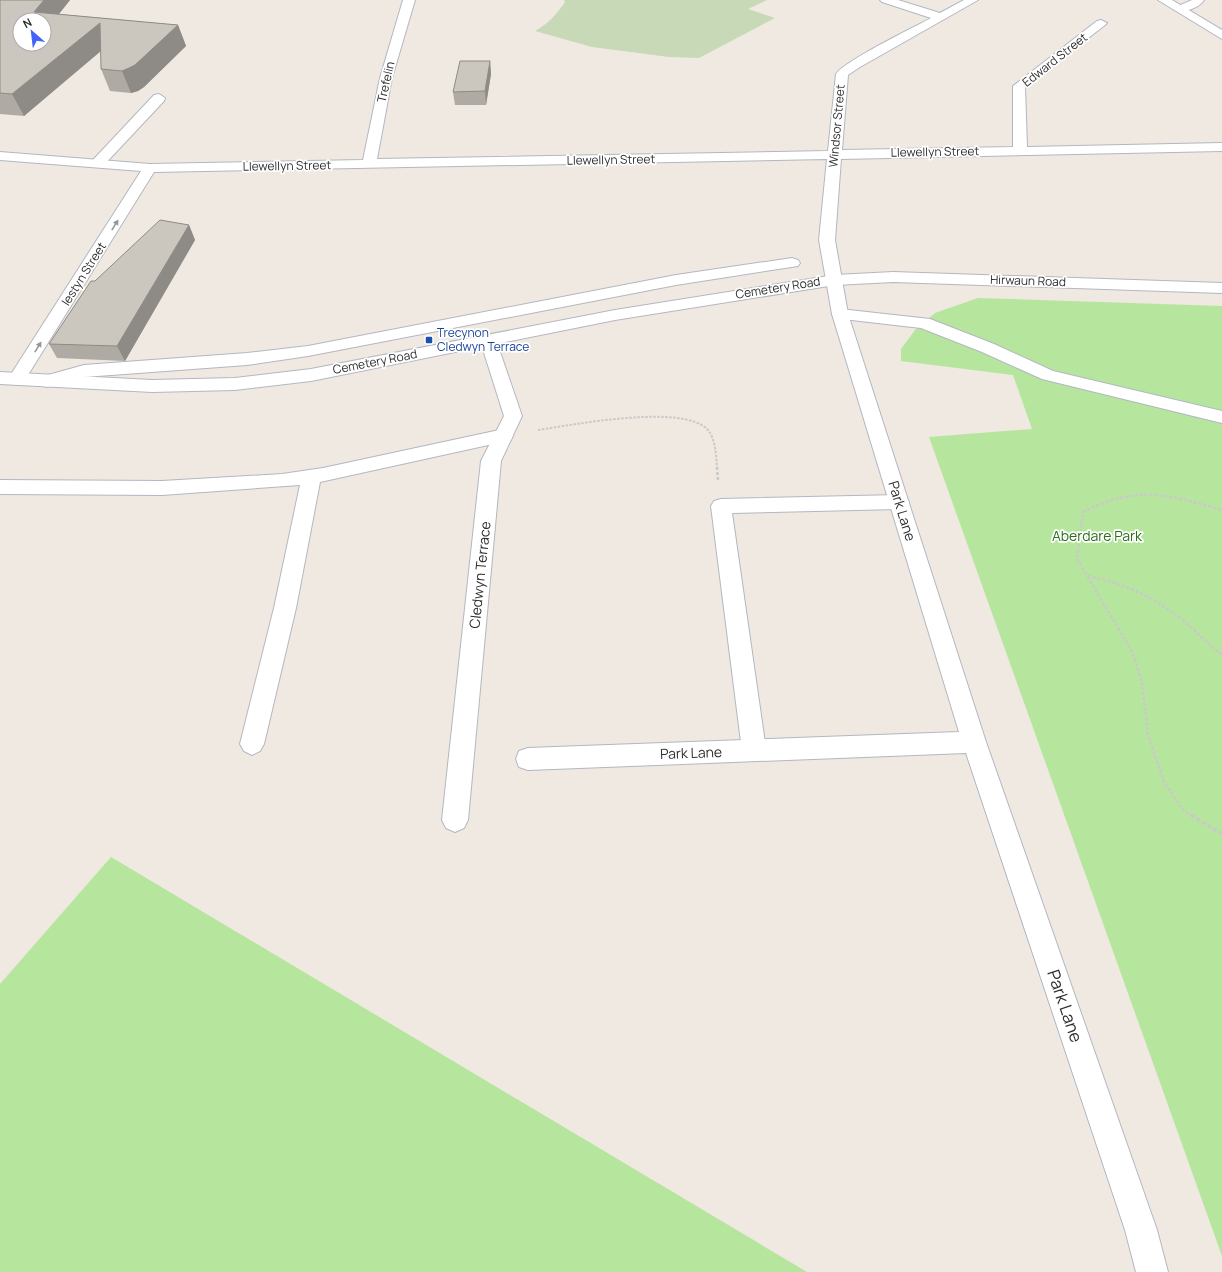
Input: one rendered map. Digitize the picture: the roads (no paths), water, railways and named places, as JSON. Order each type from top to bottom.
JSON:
[{"type":"street","name":"Trefelin","points":[[369,165],[386,78],[406,4],[409,0]]},
{"type":"street","points":[[886,0],[941,17]]},
{"type":"street","name":"Windsor Street","points":[[835,280],[827,240],[842,74],[856,64],[972,0]]},
{"type":"street","points":[[1164,0],[1222,35]]},
{"type":"street","points":[[1180,9],[1196,3],[1198,0]]},
{"type":"street","name":"Edward Street","points":[[1020,150],[1019,86],[1101,23]]},
{"type":"street","points":[[97,164],[159,98]]},
{"type":"street","name":"Llewellyn Street","points":[[0,156],[150,168],[369,165],[1222,146]]},
{"type":"street","name":"Iestyn Street","points":[[17,380],[150,168]]},
{"type":"street","name":"Cemetery Road","points":[[47,381],[84,371],[248,359],[308,351],[654,284],[792,263]]},
{"type":"street","name":"Cemetery Road","points":[[706,276],[722,297]]},
{"type":"street","name":"Hirwaun Road","points":[[835,280],[893,277],[1222,288]]},
{"type":"street","name":"Cemetery Road","points":[[0,378],[152,386],[236,384],[311,375],[615,315],[835,280]]},
{"type":"street","name":"Park Lane","points":[[835,280],[840,314],[974,742],[1141,1230],[1152,1272]]},
{"type":"street","points":[[840,314],[924,323],[988,348],[1048,375],[1222,417]]},
{"type":"street","name":"Cledwyn Terrace","points":[[455,820],[491,461],[513,416],[488,340]]},
{"type":"street","points":[[0,487],[162,488],[282,481],[311,477],[504,435]]},
{"type":"street","points":[[252,744],[285,608],[311,477]]},
{"type":"street","points":[[754,750],[721,506],[899,502]]},
{"type":"street","name":"Park Lane","points":[[528,759],[974,742]]},
{"type":"place","name":"Trecynon Cledwyn Terrace","points":[[429,340]]},
{"type":"park label","name":"Aberdare Park","points":[[1097,536]]}]
